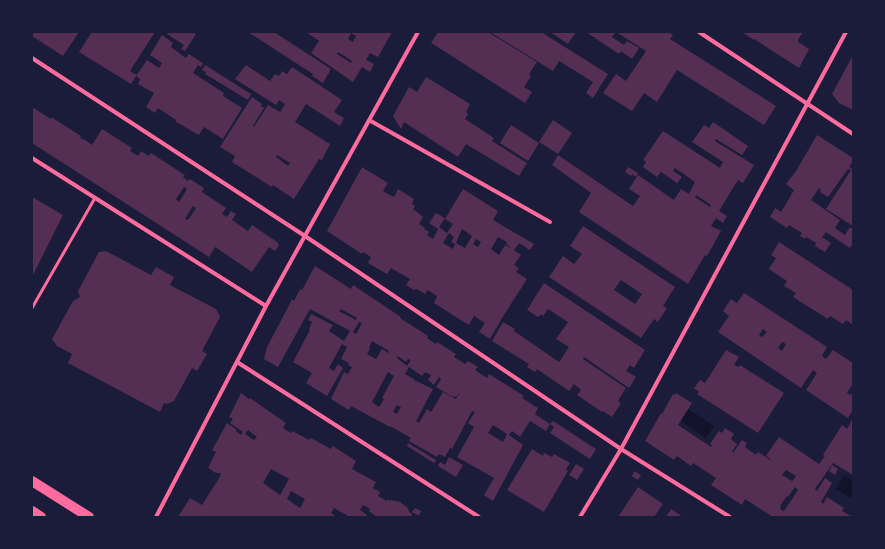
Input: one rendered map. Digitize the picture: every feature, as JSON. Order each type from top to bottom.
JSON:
[{"type":"main road","points":[[32,481],[89,517]]},
{"type":"main road","points":[[32,511],[41,517]]},
{"type":"street","points":[[156,517],[266,306],[418,32]]},
{"type":"street","points":[[699,32],[853,134]]},
{"type":"street","points":[[580,517],[621,449],[846,32]]},
{"type":"street","points":[[32,58],[305,236],[621,449],[730,517]]},
{"type":"street","points":[[369,120],[550,222]]},
{"type":"street","points":[[32,158],[266,306]]},
{"type":"street","points":[[237,362],[479,517]]},
{"type":"lane","points":[[32,308],[95,198]]},
{"type":"shaded area","points":[[688,409],[714,426],[706,438],[681,421]]},
{"type":"shaded area","points":[[844,475],[853,480],[853,499],[836,489]]},
{"type":"building","points":[[32,32],[79,32],[63,56],[32,36]]},
{"type":"building","points":[[92,32],[155,32],[130,71],[137,75],[131,84],[79,52]]},
{"type":"building","points":[[169,32],[192,32],[196,34],[185,51],[181,49],[184,45],[167,34]]},
{"type":"building","points":[[248,32],[274,32],[331,69],[323,83],[312,76],[313,74]]},
{"type":"building","points":[[306,32],[392,32],[378,57],[370,53],[366,60],[374,64],[370,72],[362,67],[353,82],[311,53],[319,41]],"holes":[[[351,33],[356,36],[353,42],[348,39]],[[338,52],[352,61],[351,63],[337,54]]]},
{"type":"building","points":[[438,32],[488,32],[537,62],[529,74],[531,76],[524,87],[532,92],[525,103],[431,43]]},
{"type":"building","points":[[490,32],[541,32],[608,74],[593,98],[586,93],[593,82],[559,61],[553,71]]},
{"type":"building","points":[[550,32],[576,32],[568,44]]},
{"type":"building","points":[[586,32],[616,32],[612,37],[624,45],[627,41],[639,48],[632,59],[621,51],[619,54]]},
{"type":"building","points":[[616,32],[668,32],[673,35],[670,39],[776,106],[764,125],[677,70],[657,102],[644,93],[632,111],[603,93],[616,74],[626,81],[646,51]]},
{"type":"building","points":[[803,32],[798,42],[809,49],[799,68],[743,33]]},
{"type":"building","points":[[162,35],[173,43],[171,47],[186,58],[189,54],[203,63],[201,67],[198,65],[193,73],[224,93],[223,96],[242,108],[223,139],[204,127],[199,135],[176,122],[176,120],[158,108],[155,113],[146,107],[154,93],[138,84],[140,79],[136,76],[147,60],[159,68],[162,63],[150,55]]},
{"type":"building","points":[[853,55],[853,110],[839,103],[832,94]]},
{"type":"building","points":[[205,65],[251,94],[248,100],[205,74],[206,72],[202,70]]},
{"type":"building","points":[[246,65],[270,81],[275,74],[279,76],[282,71],[287,74],[292,67],[342,100],[334,112],[344,118],[340,126],[306,104],[295,122],[330,144],[322,160],[319,159],[294,199],[273,185],[272,187],[232,162],[235,156],[220,147],[252,97],[262,104],[261,106],[264,108],[253,126],[254,127],[268,105],[280,112],[285,104],[279,100],[276,105],[235,79]],"holes":[[[277,155],[290,163],[288,166],[276,157]]]},
{"type":"building","points":[[426,77],[470,104],[466,112],[468,114],[465,119],[494,138],[492,141],[527,163],[519,176],[466,144],[458,157],[404,122],[401,129],[393,116],[409,87],[417,92]]},
{"type":"building","points":[[32,107],[81,136],[80,137],[83,140],[84,139],[92,145],[102,129],[132,148],[130,151],[138,156],[141,151],[149,156],[151,153],[185,175],[183,177],[188,181],[190,179],[204,188],[202,192],[226,208],[222,214],[227,217],[231,211],[236,214],[232,220],[248,231],[252,225],[277,242],[279,245],[275,251],[269,247],[252,272],[215,247],[209,257],[32,143]],"holes":[[[184,187],[187,189],[179,202],[176,199]],[[193,206],[196,208],[188,220],[185,219]]]},
{"type":"building","points":[[553,120],[572,133],[558,154],[539,142]]},
{"type":"building","points":[[713,122],[748,146],[742,155],[716,139],[715,141],[754,165],[743,183],[738,180],[719,211],[727,216],[723,223],[716,218],[711,226],[721,231],[707,256],[705,255],[688,284],[579,212],[591,193],[552,165],[558,155],[633,206],[640,196],[629,189],[638,175],[674,200],[681,189],[689,194],[695,182],[675,168],[673,171],[682,177],[677,183],[661,172],[657,177],[643,167],[646,162],[643,160],[663,131],[720,168],[723,162],[692,142],[704,125],[709,128]],"holes":[[[696,195],[711,205],[710,207],[695,197]]]},
{"type":"building","points":[[511,125],[539,143],[528,161],[500,143]]},
{"type":"building","points":[[817,135],[853,158],[853,161],[849,167],[853,169],[853,226],[826,209],[851,170],[848,169],[828,197],[820,192],[821,190],[819,188],[811,200],[840,220],[835,228],[845,235],[850,227],[853,229],[853,244],[850,248],[826,232],[822,237],[831,243],[825,252],[815,246],[816,243],[806,237],[805,239],[800,236],[802,233],[789,225],[787,228],[770,217],[775,208],[781,212],[794,190],[786,184],[796,171]]},
{"type":"building","points":[[362,167],[388,183],[383,191],[386,193],[394,197],[398,189],[414,199],[412,204],[415,206],[413,209],[423,217],[419,224],[429,232],[427,235],[433,239],[438,229],[429,223],[436,213],[445,218],[439,227],[447,233],[453,224],[445,219],[463,189],[498,211],[493,220],[534,244],[530,250],[519,243],[514,250],[521,255],[514,265],[519,268],[516,272],[527,279],[490,339],[479,332],[485,323],[474,316],[469,325],[434,303],[437,296],[428,290],[425,294],[417,289],[414,290],[406,285],[410,279],[391,268],[387,274],[368,263],[371,257],[363,252],[362,254],[327,231]],"holes":[[[462,229],[472,236],[465,248],[456,243]],[[449,233],[454,237],[451,242],[455,244],[453,249],[443,243]],[[498,237],[507,242],[506,244],[512,249],[505,245],[499,255],[491,249]],[[476,239],[481,242],[478,247],[473,244]]]},
{"type":"building","points":[[628,167],[638,173],[636,177],[625,172]]},
{"type":"building","points":[[32,197],[63,215],[32,277]]},
{"type":"building","points":[[583,226],[675,287],[663,306],[667,308],[658,322],[654,319],[641,338],[549,277],[563,256],[574,264],[582,254],[570,246]],"holes":[[[621,280],[642,294],[635,304],[614,290]]]},
{"type":"building","points":[[779,242],[853,290],[853,325],[846,320],[843,324],[830,316],[828,319],[793,297],[796,293],[784,286],[787,281],[769,269],[776,258],[771,255]]},
{"type":"building","points":[[106,251],[151,275],[156,267],[174,277],[170,285],[216,309],[220,317],[202,351],[207,354],[197,371],[192,368],[174,401],[167,404],[164,403],[160,412],[68,363],[72,354],[57,346],[52,339],[73,301],[80,297],[78,291],[99,252]]},
{"type":"building","points":[[315,266],[351,289],[353,285],[428,336],[427,338],[436,344],[437,342],[456,354],[454,357],[465,364],[468,361],[478,367],[475,370],[487,378],[489,374],[524,396],[522,398],[538,408],[535,414],[550,424],[546,431],[530,421],[520,437],[512,431],[509,435],[523,445],[493,501],[484,495],[494,478],[457,457],[474,427],[468,423],[475,412],[472,411],[452,449],[450,448],[445,457],[439,454],[437,457],[409,441],[411,438],[390,426],[351,406],[349,410],[331,399],[344,372],[348,374],[352,367],[348,365],[349,363],[341,359],[347,347],[342,344],[329,368],[334,371],[338,364],[343,368],[327,396],[306,383],[312,373],[293,362],[310,330],[309,329],[312,322],[308,320],[311,314],[333,325],[329,331],[344,341],[350,331],[310,309],[278,367],[264,359],[267,347],[292,299],[294,301],[300,289],[302,290]],"holes":[[[341,309],[357,318],[356,320],[339,311]],[[359,322],[362,323],[356,334],[353,332]],[[372,341],[389,351],[388,353],[382,349],[376,359],[367,354],[370,349],[369,348]],[[398,356],[406,362],[408,359],[411,360],[407,366],[397,358]],[[409,367],[422,376],[425,372],[431,375],[428,380],[434,385],[439,377],[441,379],[436,387],[453,397],[456,397],[460,392],[456,399],[443,392],[431,412],[427,409],[419,423],[416,421],[433,389],[405,374]],[[388,372],[394,376],[382,398],[384,399],[379,407],[372,402]],[[397,405],[401,407],[397,414],[393,412]],[[493,425],[507,434],[503,442],[488,433]]]},
{"type":"building","points":[[544,283],[645,350],[634,368],[630,365],[626,371],[636,377],[629,388],[584,357],[583,359],[626,388],[618,401],[621,403],[612,417],[577,395],[581,390],[574,384],[569,391],[537,369],[535,372],[527,367],[529,364],[492,341],[503,322],[515,329],[514,331],[559,362],[569,347],[556,339],[568,322],[548,309],[543,316],[541,314],[538,317],[527,310]]},
{"type":"building","points":[[744,293],[827,347],[822,356],[826,359],[833,350],[853,363],[853,388],[851,386],[847,393],[850,395],[853,392],[853,410],[848,418],[806,390],[817,373],[813,370],[801,388],[718,332],[729,316],[723,311],[731,299],[737,303]],"holes":[[[763,329],[767,332],[762,337],[759,335]],[[782,342],[786,344],[782,351],[778,348]]]},
{"type":"building","points":[[726,350],[739,357],[734,365],[739,367],[740,365],[784,393],[758,433],[697,394],[699,392],[694,388],[700,380],[705,383]]},
{"type":"building","points":[[241,393],[286,423],[283,428],[291,433],[292,431],[309,440],[311,438],[331,449],[333,446],[356,461],[352,469],[376,482],[373,488],[380,492],[378,496],[387,501],[388,499],[390,501],[400,502],[408,508],[409,512],[412,514],[411,515],[415,517],[377,517],[369,511],[370,509],[363,505],[360,510],[367,515],[366,517],[350,517],[334,508],[331,513],[337,517],[178,517],[190,498],[202,505],[221,475],[220,473],[216,473],[208,468],[216,452],[212,450],[227,423],[241,435],[243,432],[230,423],[233,419],[229,417]],"holes":[[[248,430],[257,437],[254,440],[245,434]],[[271,469],[289,479],[280,495],[263,483]],[[291,491],[305,499],[300,508],[287,499]]]},
{"type":"building","points":[[676,393],[692,403],[678,425],[711,447],[712,445],[710,444],[719,431],[722,433],[725,428],[734,434],[731,439],[737,444],[732,452],[733,453],[742,440],[747,443],[745,447],[756,455],[758,452],[770,460],[771,459],[766,456],[779,437],[819,464],[842,425],[847,429],[853,418],[853,475],[833,463],[815,489],[817,491],[825,478],[832,483],[821,502],[823,504],[827,497],[844,508],[842,511],[851,516],[853,514],[853,517],[773,517],[745,499],[742,505],[711,485],[716,478],[693,463],[691,466],[677,456],[674,460],[645,441],[673,394],[675,395]],"holes":[[[786,470],[796,476],[792,481],[782,475]],[[795,487],[798,490],[784,511],[780,509],[780,506]]]},
{"type":"building","points":[[553,421],[596,449],[590,459],[550,433],[554,427],[550,424]]},
{"type":"building","points":[[408,443],[436,460],[434,463],[407,446]]},
{"type":"building","points":[[532,449],[543,456],[544,453],[552,457],[554,454],[570,463],[566,469],[568,471],[544,512],[507,490]]},
{"type":"building","points":[[449,457],[463,465],[456,477],[438,466],[440,462],[445,465]]},
{"type":"building","points":[[576,464],[584,469],[577,480],[569,475]]},
{"type":"building","points":[[832,465],[838,469],[835,475],[829,471]]},
{"type":"building","points":[[634,471],[641,475],[638,480],[632,476]]},
{"type":"building","points":[[638,487],[663,504],[654,517],[618,517]]},
{"type":"building","points":[[415,508],[421,511],[419,516],[412,512]]},
{"type":"building","points":[[671,509],[683,517],[666,517]]}]
